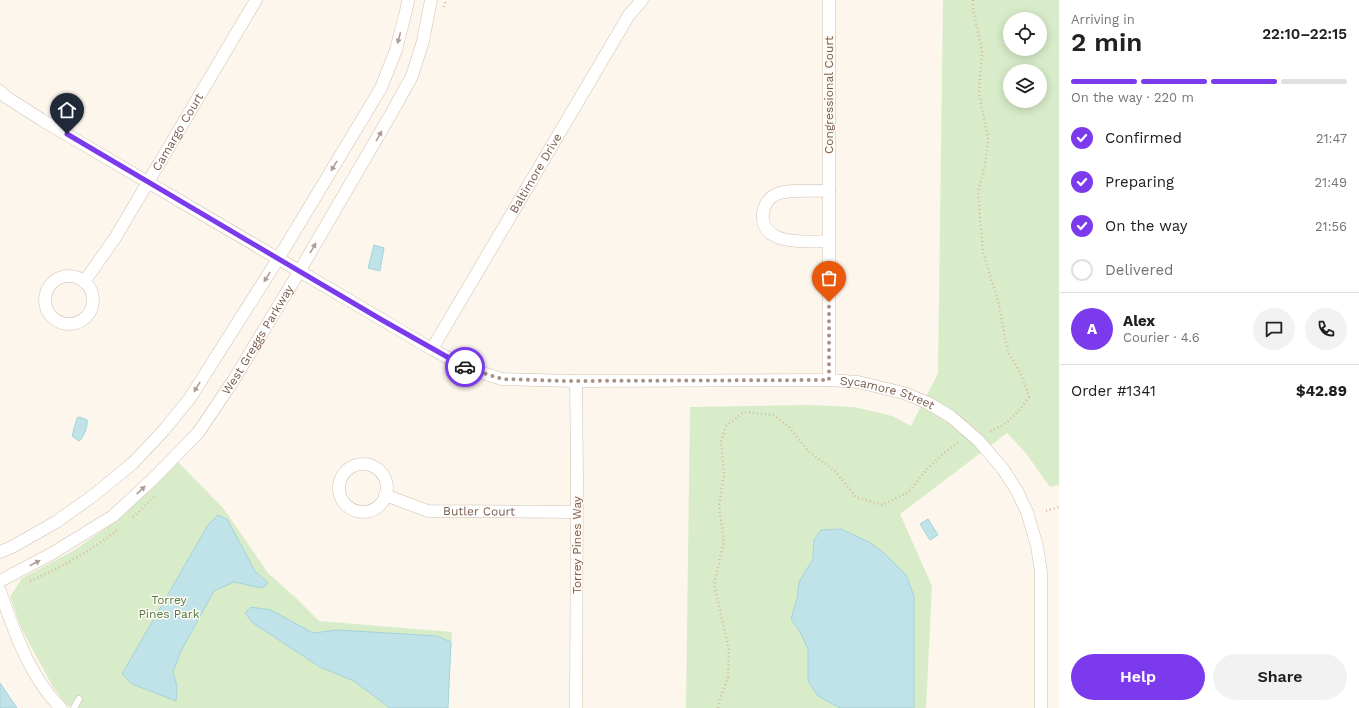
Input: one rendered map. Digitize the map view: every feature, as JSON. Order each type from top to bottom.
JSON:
[{"type":"street","name":"Camargo Court","points":[[84,282],[115,238],[256,0]]},
{"type":"street","points":[[0,552],[12,547],[56,522],[94,496],[133,463],[159,436],[190,398],[283,262],[381,88],[396,50],[408,0]]},
{"type":"street","name":"West Greggs Parkway","points":[[0,581],[51,554],[113,516],[198,433],[233,381],[300,272],[412,76],[423,41],[431,0]]},
{"type":"street","name":"Baltimore Drive","points":[[432,349],[629,15],[642,0]]},
{"type":"street","name":"Congressional Court","points":[[829,0],[829,380]]},
{"type":"street","name":"Sycamore Street","points":[[0,91],[6,97],[42,120],[300,272],[467,368],[502,379],[576,382],[829,380],[858,382],[904,393],[928,403],[950,416],[973,436],[1003,469],[1017,491],[1027,512],[1038,546],[1041,572],[1041,708]]},
{"type":"street","points":[[829,191],[786,192],[776,194],[768,200],[763,209],[762,218],[765,229],[774,236],[784,240],[807,242],[829,241]]},
{"type":"street","name":"Torrey Pines Way","points":[[576,382],[576,708]]},
{"type":"street","name":"Butler Court","points":[[386,495],[428,511],[576,512]]},
{"type":"street","points":[[0,591],[12,626],[25,656],[44,687],[61,708]]},
{"type":"lane","points":[[74,708],[79,699]]},
{"type":"path","points":[[718,708],[728,676],[729,650],[714,584],[724,541],[719,506],[724,474],[721,441],[726,426],[744,412],[773,415],[789,427],[808,452],[835,471],[856,498],[882,504],[909,492],[926,470],[945,452],[962,440],[999,428],[1015,417],[1029,398],[1021,374],[1008,352],[998,301],[983,252],[978,192],[985,165],[988,138],[979,93],[982,52],[973,8],[973,0]]},
{"type":"path","points":[[1046,511],[1059,507]]},
{"type":"green space","points":[[943,0],[1059,0],[1059,485],[1050,487],[1025,452],[1007,433],[900,514],[932,586],[926,708],[686,708],[690,407],[808,405],[854,407],[892,416],[911,426],[938,373]]},
{"type":"green space","name":"Torrey Pines Park","points":[[178,462],[224,509],[268,573],[319,621],[452,632],[448,708],[71,708],[66,704],[53,687],[22,630],[10,597],[22,578],[73,551],[119,519]]},
{"type":"water","points":[[374,245],[384,248],[380,271],[368,268]]},
{"type":"water","points":[[80,417],[87,420],[87,422],[84,434],[79,441],[72,436],[77,418]]},
{"type":"water","points":[[218,515],[227,519],[255,571],[268,583],[262,588],[234,582],[214,591],[180,653],[173,672],[177,686],[176,701],[132,684],[122,674],[208,525]]},
{"type":"water","points":[[928,519],[938,535],[930,540],[920,524]]},
{"type":"water","points":[[841,529],[869,542],[884,553],[906,575],[914,596],[914,708],[840,708],[818,696],[808,681],[808,649],[800,632],[791,619],[797,599],[799,582],[813,559],[814,540],[821,530]]},
{"type":"water","points":[[251,607],[271,610],[313,633],[337,630],[437,636],[451,642],[448,708],[390,708],[354,681],[320,667],[253,623],[245,613]]},
{"type":"water","points":[[0,683],[17,708],[0,708]]},
{"type":"way so far","points":[[465,367],[502,379],[576,382],[829,380],[829,302]]},
{"type":"route","points":[[67,134],[300,272],[465,367]]}]
